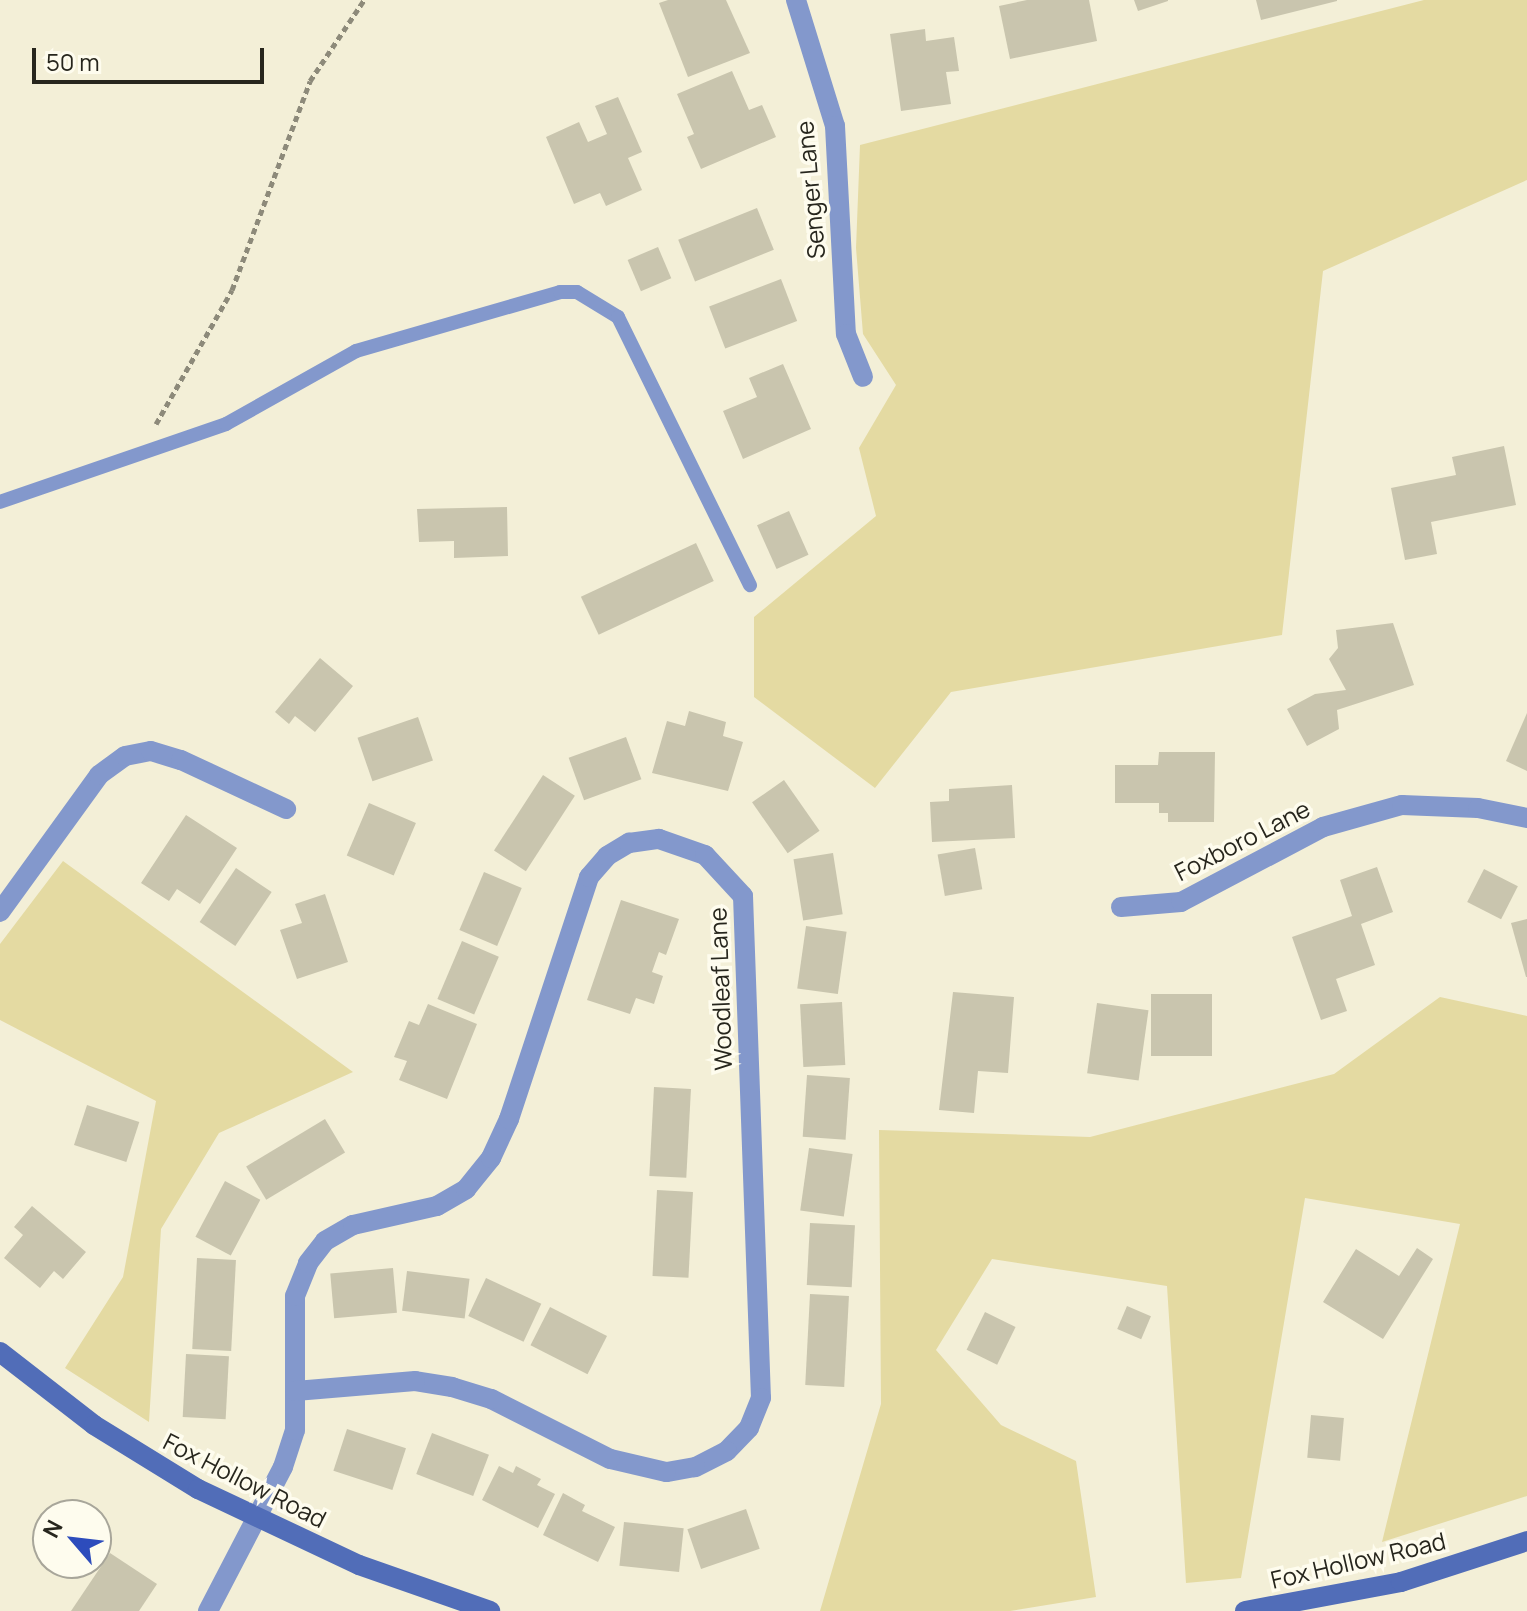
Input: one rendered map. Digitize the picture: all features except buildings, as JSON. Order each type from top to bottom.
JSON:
[{"type":"main road","name":"Fox Hollow Road","points":[[0,1352],[94,1425],[255,1517],[359,1565],[490,1611]]},
{"type":"main road","name":"Fox Hollow Road","points":[[1245,1611],[1401,1582],[1527,1541]]},
{"type":"street","name":"Senger Lane","points":[[796,0],[835,126],[846,334],[863,377]]},
{"type":"street","points":[[0,912],[99,775],[125,756],[151,751],[181,760],[286,809]]},
{"type":"street","name":"Foxboro Lane","points":[[1121,907],[1181,902],[1323,827],[1402,805],[1478,808],[1527,818]]},
{"type":"street","name":"Woodleaf Lane","points":[[212,1610],[255,1517],[283,1467],[295,1430],[295,1391],[295,1296],[308,1263],[325,1241],[353,1225],[437,1206],[466,1189],[491,1158],[509,1119],[589,877],[629,843],[659,839],[705,855],[743,896],[761,1398],[749,1428],[716,1456],[695,1467],[666,1472],[623,1464],[491,1399],[452,1387],[415,1381],[295,1391]]},
{"type":"lane","points":[[0,502],[226,424],[356,351],[560,292],[577,292],[618,317],[750,585]]},
{"type":"path","points":[[134,458],[202,351],[232,290],[310,81],[364,0]]},
{"type":"shaded area","points":[[1424,0],[1527,0],[1527,180],[1323,271],[1282,635],[951,692],[875,788],[754,697],[754,617],[876,516],[859,448],[896,385],[863,334],[856,248],[860,145]]},
{"type":"shaded area","points":[[63,861],[353,1072],[219,1133],[161,1229],[149,1422],[65,1368],[123,1277],[156,1101],[0,1020],[0,944]]},
{"type":"shaded area","points":[[1440,997],[1527,1016],[1527,1496],[1382,1542],[1460,1224],[1305,1198],[1241,1578],[1186,1583],[1167,1286],[992,1259],[936,1350],[1001,1425],[1076,1461],[1096,1597],[1010,1611],[820,1611],[881,1404],[879,1130],[1090,1137],[1334,1074]]}]
